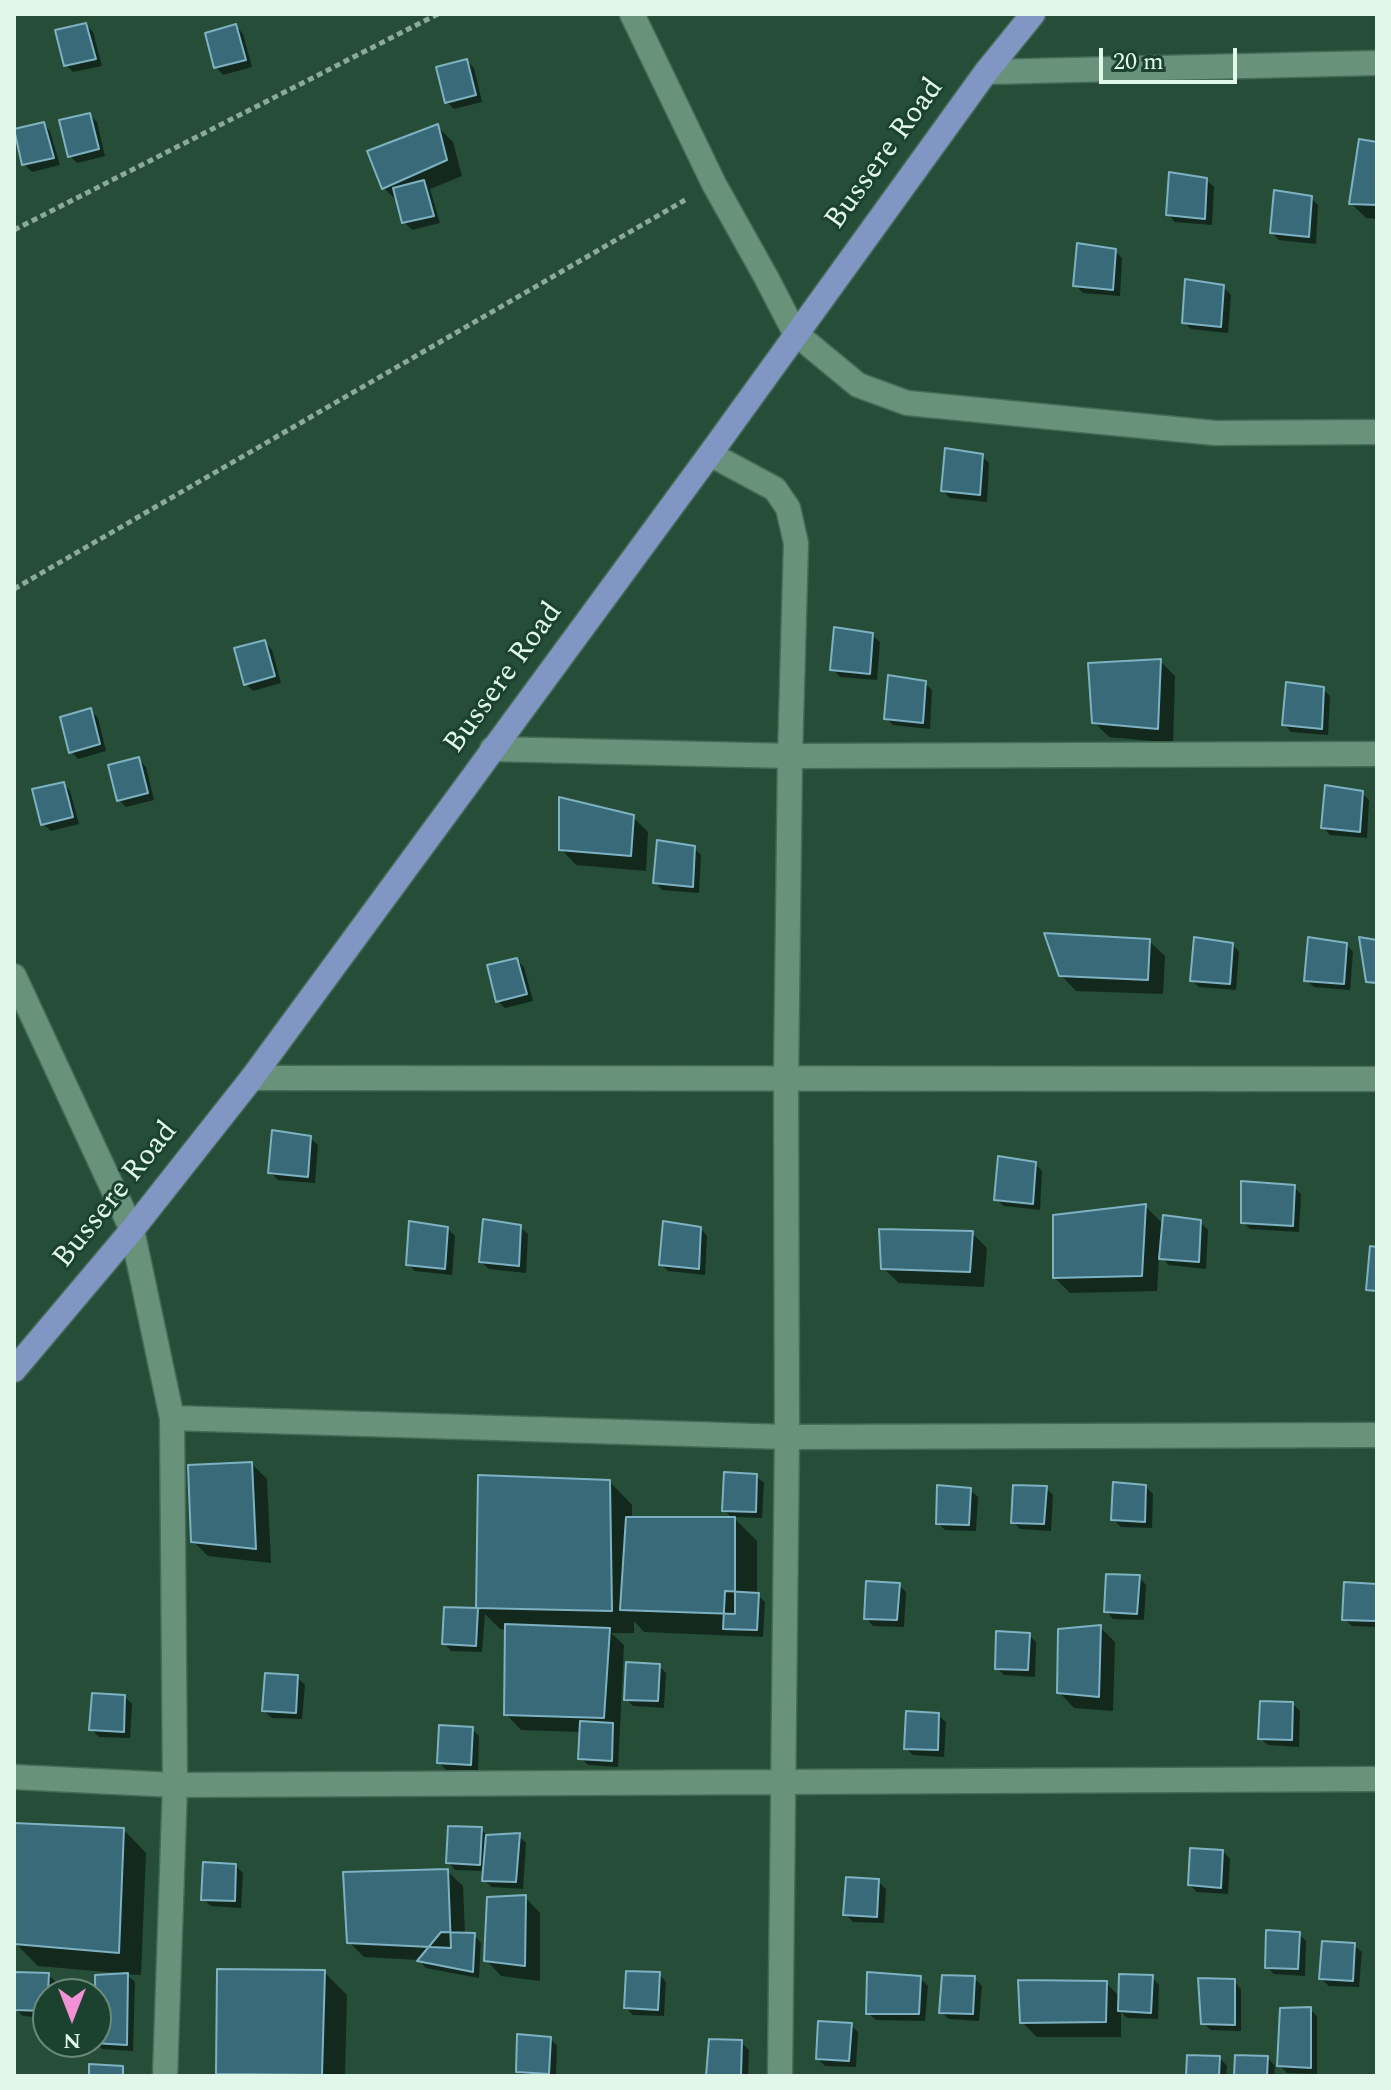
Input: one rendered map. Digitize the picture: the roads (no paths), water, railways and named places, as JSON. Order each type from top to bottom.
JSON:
[{"type":"main road","name":"Bussere Road","points":[[14,1370],[132,1230],[252,1078],[986,72],[1033,14]]},
{"type":"street","points":[[632,14],[714,184],[795,333],[858,385],[907,403],[1215,433],[1377,432]]},
{"type":"street","points":[[986,72],[1377,63]]},
{"type":"street","points":[[710,454],[775,489],[788,508],[796,543],[786,1080],[787,1437],[780,2076]]},
{"type":"street","points":[[492,749],[790,756],[1377,754]]},
{"type":"street","points":[[14,976],[132,1230],[172,1418],[175,1785],[165,2076]]},
{"type":"street","points":[[252,1078],[1377,1079]]},
{"type":"street","points":[[172,1418],[787,1437],[1377,1435]]},
{"type":"street","points":[[14,1777],[175,1785],[1377,1779]]}]
